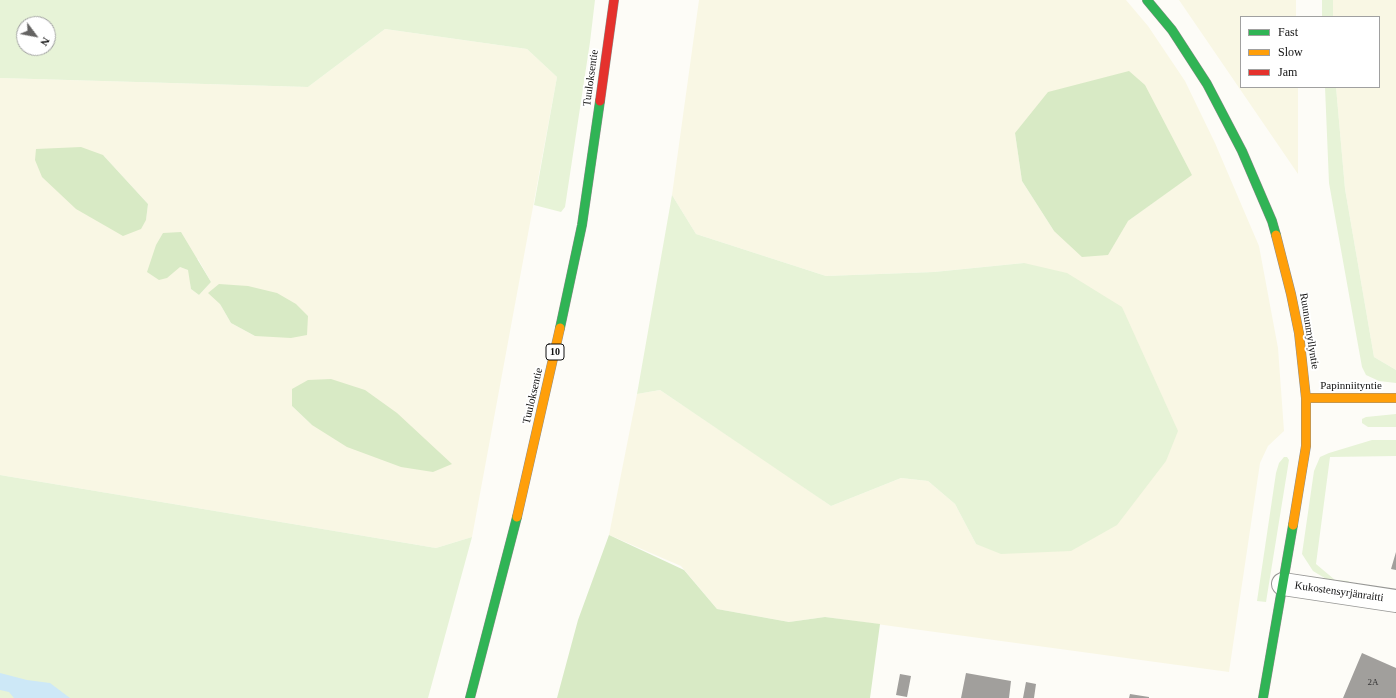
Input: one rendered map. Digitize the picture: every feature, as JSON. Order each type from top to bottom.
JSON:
[{"type":"main road","name":"Tuuloksentie","points":[[470,698],[512,540],[547,390],[582,225],[614,0]]},
{"type":"main road","name":"Ruununmyllyntie","points":[[1147,0],[1172,30],[1207,84],[1242,151],[1272,221],[1291,294],[1299,333],[1306,398],[1306,446],[1263,698]]},
{"type":"main road","name":"Papinniityntie","points":[[1306,398],[1396,398]]},
{"type":"street","name":"Kukostensyrjänraitti","points":[[1283,584],[1396,600]]},
{"type":"shaded area","points":[[699,0],[1126,0],[1148,26],[1185,81],[1215,143],[1259,246],[1278,348],[1284,431],[1268,446],[1260,463],[1229,672],[825,617],[789,622],[717,609],[681,566],[609,535],[637,394],[660,390],[831,506],[901,478],[928,481],[955,504],[976,544],[1024,263],[934,272],[826,276],[696,234],[672,195]],"holes":[[[1015,133],[1192,174],[1128,221],[1054,231],[1022,181]]]},
{"type":"shaded area","points":[[1179,0],[1296,0],[1296,16],[1240,16],[1240,88],[1298,88],[1298,174]]},
{"type":"shaded area","points":[[1333,0],[1396,0],[1396,370],[1374,357],[1345,189],[1336,88],[1380,88],[1380,16],[1333,16]]},
{"type":"shaded area","points":[[385,29],[527,49],[557,77],[472,537],[436,548],[0,475],[0,78],[308,87]],"holes":[[[103,155],[148,204],[146,220]],[[198,259],[211,282],[199,295],[191,289],[189,270],[180,267]],[[220,304],[255,336],[231,323]],[[292,389],[312,425],[292,406]]]},
{"type":"green space","points":[[0,0],[595,0],[565,207],[561,212],[534,205],[557,77],[527,49],[385,29],[308,87],[0,78]]},
{"type":"green space","points":[[1322,0],[1333,0],[1333,16],[1322,16]]},
{"type":"green space","points":[[1129,71],[1145,85],[1192,175],[1128,221],[1108,255],[1082,257],[1054,231],[1022,181],[1015,133],[1048,92]]},
{"type":"green space","points":[[1325,88],[1336,88],[1345,189],[1374,357],[1396,370],[1396,383],[1379,381],[1366,375],[1362,367],[1329,183]]},
{"type":"green space","points":[[81,147],[103,155],[148,204],[146,220],[141,229],[123,236],[76,209],[42,177],[35,160],[36,149]]},
{"type":"green space","points":[[672,195],[696,234],[826,276],[934,272],[1024,263],[1067,273],[1122,307],[1178,431],[1166,461],[1117,525],[1071,551],[1001,554],[976,544],[955,504],[928,481],[901,478],[831,506],[660,390],[637,394]]},
{"type":"green space","points":[[181,232],[211,282],[199,295],[191,289],[188,270],[180,267],[167,278],[159,280],[147,272],[156,245],[163,233]]},
{"type":"green space","points":[[219,284],[248,286],[277,293],[296,304],[308,316],[307,335],[291,338],[255,336],[231,323],[220,304],[208,293]]},
{"type":"green space","points":[[331,379],[365,390],[397,413],[452,464],[433,472],[401,467],[347,447],[312,425],[292,406],[292,389],[308,380]]},
{"type":"green space","points":[[1396,414],[1396,427],[1368,427],[1362,423],[1362,419],[1366,417]]},
{"type":"green space","points":[[1372,440],[1396,440],[1396,456],[1330,457],[1316,564],[1335,580],[1349,581],[1345,586],[1336,585],[1313,571],[1302,554],[1314,471],[1320,457]]},
{"type":"green space","points":[[1284,457],[1287,457],[1289,460],[1266,602],[1257,601],[1276,473],[1279,463]]},
{"type":"green space","points":[[0,475],[436,548],[472,537],[428,698],[0,698]]},
{"type":"green space","points":[[609,535],[684,570],[717,609],[789,622],[825,617],[880,624],[870,698],[557,698],[578,620]]},
{"type":"water","points":[[0,673],[27,680],[50,683],[70,698],[14,698],[9,692],[0,690]]},
{"type":"building","points":[[1396,552],[1396,570],[1391,569]]},
{"type":"building","points":[[1362,653],[1396,668],[1396,698],[1343,698]]},
{"type":"building","points":[[966,673],[1011,681],[1009,698],[961,698]]},
{"type":"building","points":[[900,674],[911,676],[907,697],[896,695]]},
{"type":"building","points":[[1026,682],[1036,684],[1034,698],[1023,698]]},
{"type":"building","points":[[1130,694],[1149,697],[1149,698],[1129,698]]},
{"type":"traffic: fast","points":[[1147,0],[1172,30],[1207,84],[1242,151],[1272,221],[1276,235]]},
{"type":"traffic: fast","points":[[560,328],[582,225],[600,101]]},
{"type":"traffic: fast","points":[[470,698],[517,517]]},
{"type":"traffic: fast","points":[[1263,698],[1293,525]]},
{"type":"traffic: slow","points":[[1276,235],[1299,333],[1306,398],[1306,446],[1293,525]]},
{"type":"traffic: slow","points":[[517,517],[560,328]]},
{"type":"traffic: slow","points":[[1306,398],[1396,398]]},
{"type":"traffic: jam","points":[[600,101],[614,0]]}]
